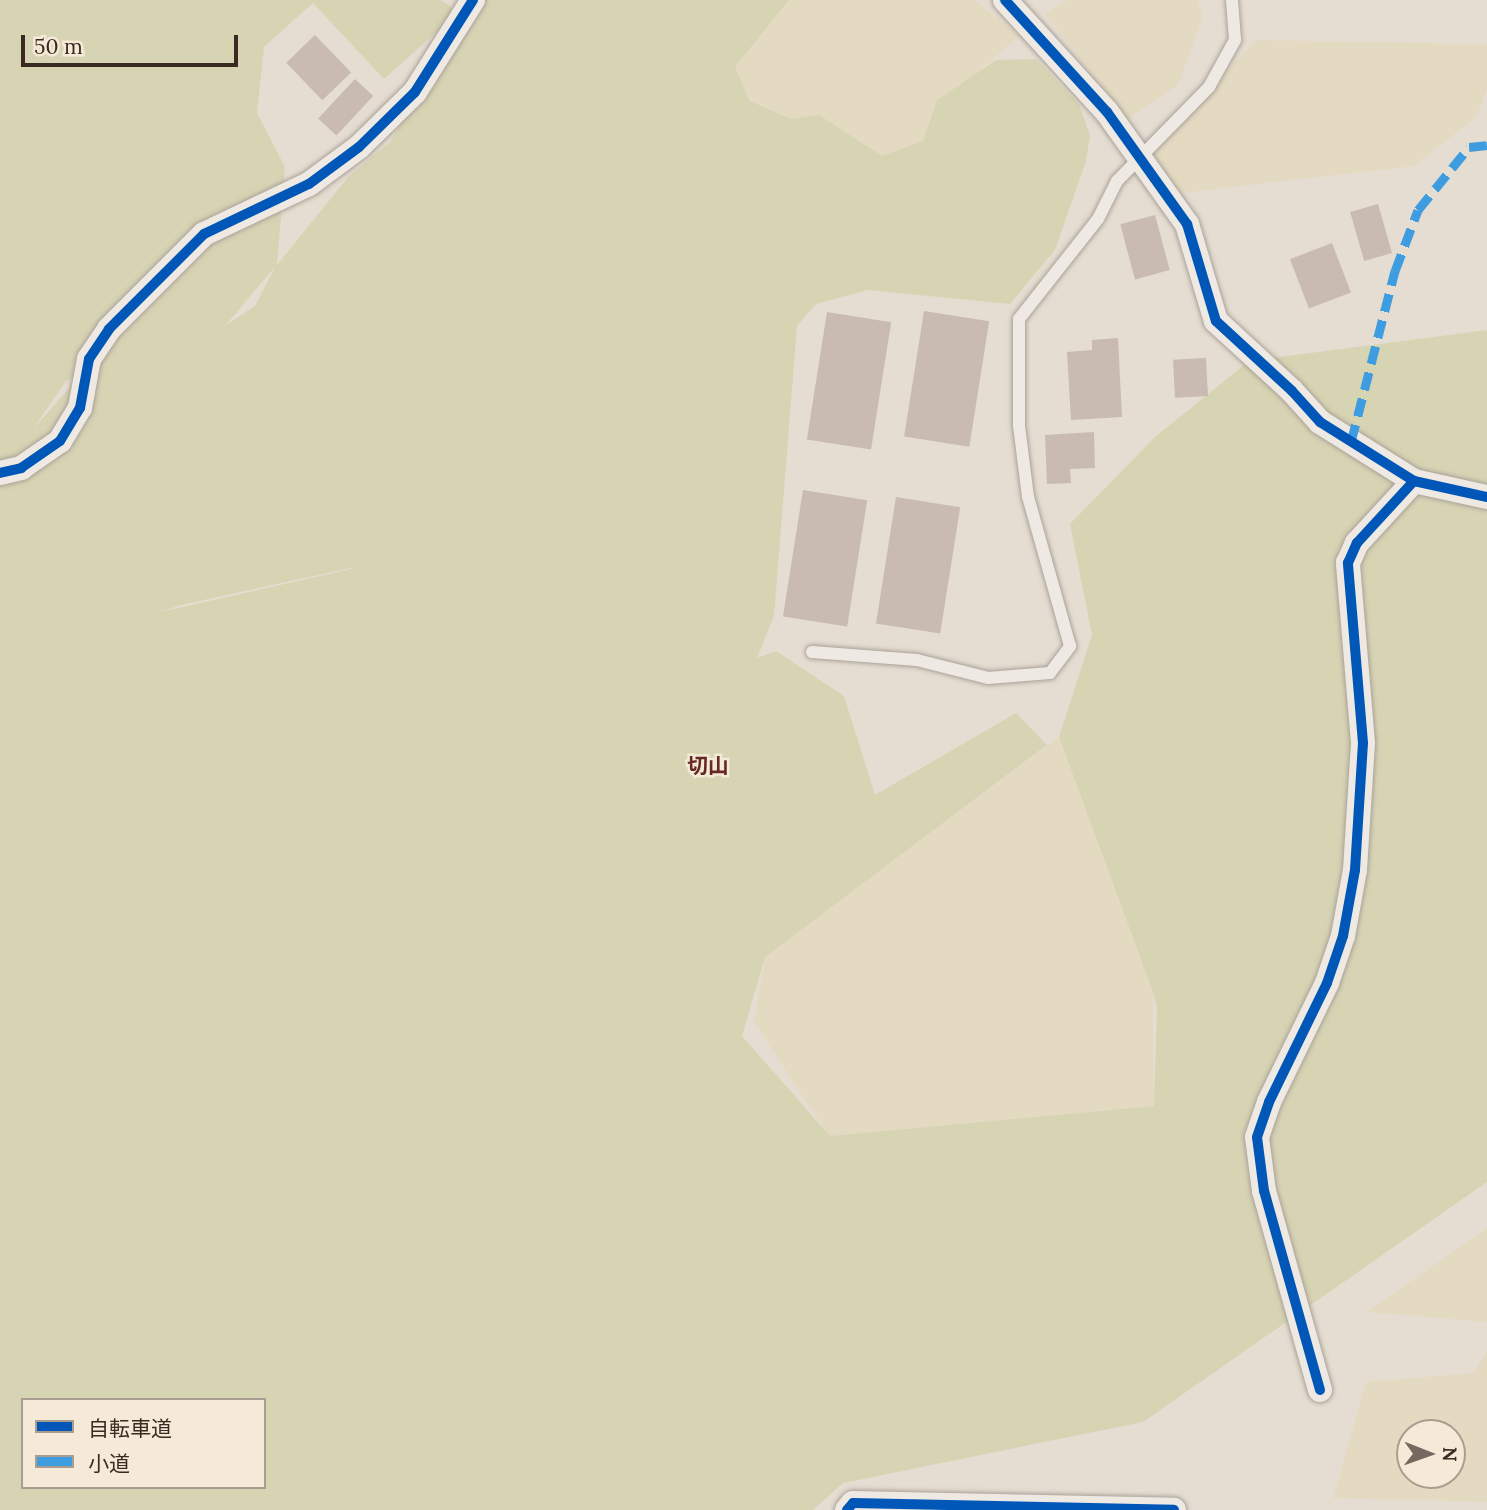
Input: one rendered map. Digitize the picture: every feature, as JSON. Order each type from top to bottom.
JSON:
[{"type":"street","points":[[0,473],[21,468],[60,441],[80,408],[89,359],[102,339],[204,234],[309,184],[359,147],[415,92],[473,0]]},
{"type":"street","points":[[1005,0],[1107,112],[1186,224],[1216,321],[1292,391],[1320,422],[1414,481],[1487,497]]},
{"type":"street","points":[[1320,1390],[1264,1191],[1257,1137],[1269,1102],[1327,983],[1343,936],[1355,870],[1363,743],[1348,563],[1357,543],[1414,481]]},
{"type":"street","points":[[847,1510],[853,1503],[1174,1510]]},
{"type":"lane","points":[[812,652],[917,660],[988,678],[999,678],[1050,673],[1070,646],[1028,497],[1019,426],[1019,319],[1098,219],[1117,181],[1209,87],[1235,40],[1232,0]]},
{"type":"shaded area","points":[[0,0],[441,0],[459,12],[384,79],[313,3],[264,47],[257,113],[285,167],[277,265],[349,176],[390,142],[474,0],[789,0],[735,67],[750,101],[792,119],[819,115],[882,156],[923,141],[937,100],[996,60],[1036,59],[1079,104],[1090,136],[1086,161],[1055,250],[1010,304],[868,290],[816,304],[797,326],[774,616],[757,658],[776,651],[844,696],[875,795],[1016,713],[1047,745],[765,957],[742,1036],[830,1136],[1154,1106],[1157,1008],[1153,992],[1059,737],[1092,635],[1070,524],[1155,437],[1249,361],[1487,330],[1487,1182],[1143,1422],[843,1483],[813,1510],[0,1510]],"holes":[[[273,269],[255,306],[226,325]],[[79,377],[33,429],[66,381]],[[351,569],[160,612],[181,605]]]},
{"type":"shaded area","points":[[789,0],[975,0],[1019,36],[978,72],[937,100],[923,141],[882,156],[819,115],[792,119],[751,101],[735,68]]},
{"type":"shaded area","points":[[1068,0],[1198,0],[1203,17],[1178,85],[1128,119],[1045,14]]},
{"type":"shaded area","points":[[1257,40],[1487,44],[1487,90],[1476,117],[1414,166],[1183,193],[1139,157]]},
{"type":"shaded area","points":[[1059,737],[1153,992],[1154,1106],[829,1136],[754,1022],[765,957]]},
{"type":"shaded area","points":[[1487,1228],[1487,1322],[1367,1312]]},
{"type":"shaded area","points":[[1487,1351],[1487,1502],[1333,1498],[1366,1382],[1473,1373]]},
{"type":"building","points":[[315,35],[351,72],[322,100],[286,63]]},
{"type":"building","points":[[355,79],[373,96],[336,136],[318,118]]},
{"type":"building","points":[[1378,204],[1392,253],[1364,261],[1350,212]]},
{"type":"building","points":[[1155,215],[1170,270],[1135,279],[1120,224]]},
{"type":"building","points":[[1332,243],[1351,292],[1309,309],[1290,259]]},
{"type":"building","points":[[924,311],[989,321],[969,447],[904,436]]},
{"type":"building","points":[[827,312],[891,322],[871,450],[807,439]]},
{"type":"building","points":[[1118,338],[1122,417],[1071,420],[1067,352],[1092,350],[1092,340]]},
{"type":"building","points":[[1206,358],[1208,396],[1175,398],[1173,360]]},
{"type":"building","points":[[1094,432],[1095,468],[1070,469],[1071,483],[1047,484],[1045,435]]},
{"type":"building","points":[[803,490],[867,500],[847,627],[783,616]]},
{"type":"building","points":[[896,497],[960,507],[940,634],[876,623]]},
{"type":"marked path","points":[[1351,442],[1395,271],[1418,210],[1469,147],[1487,145]]},
{"type":"cycle path","points":[[0,473],[21,468],[60,441],[80,408],[89,359],[109,329],[204,234],[309,184],[359,147],[415,92],[473,0]]},
{"type":"cycle path","points":[[1005,0],[1107,112],[1187,224],[1216,321],[1292,391],[1320,422],[1414,481],[1487,497]]},
{"type":"cycle path","points":[[1320,1390],[1264,1191],[1257,1137],[1269,1102],[1327,983],[1343,936],[1355,870],[1363,743],[1348,563],[1357,543],[1414,481]]},
{"type":"cycle path","points":[[847,1510],[853,1503],[1174,1510]]},
{"type":"district","name":"切山","points":[[708,766]]}]
